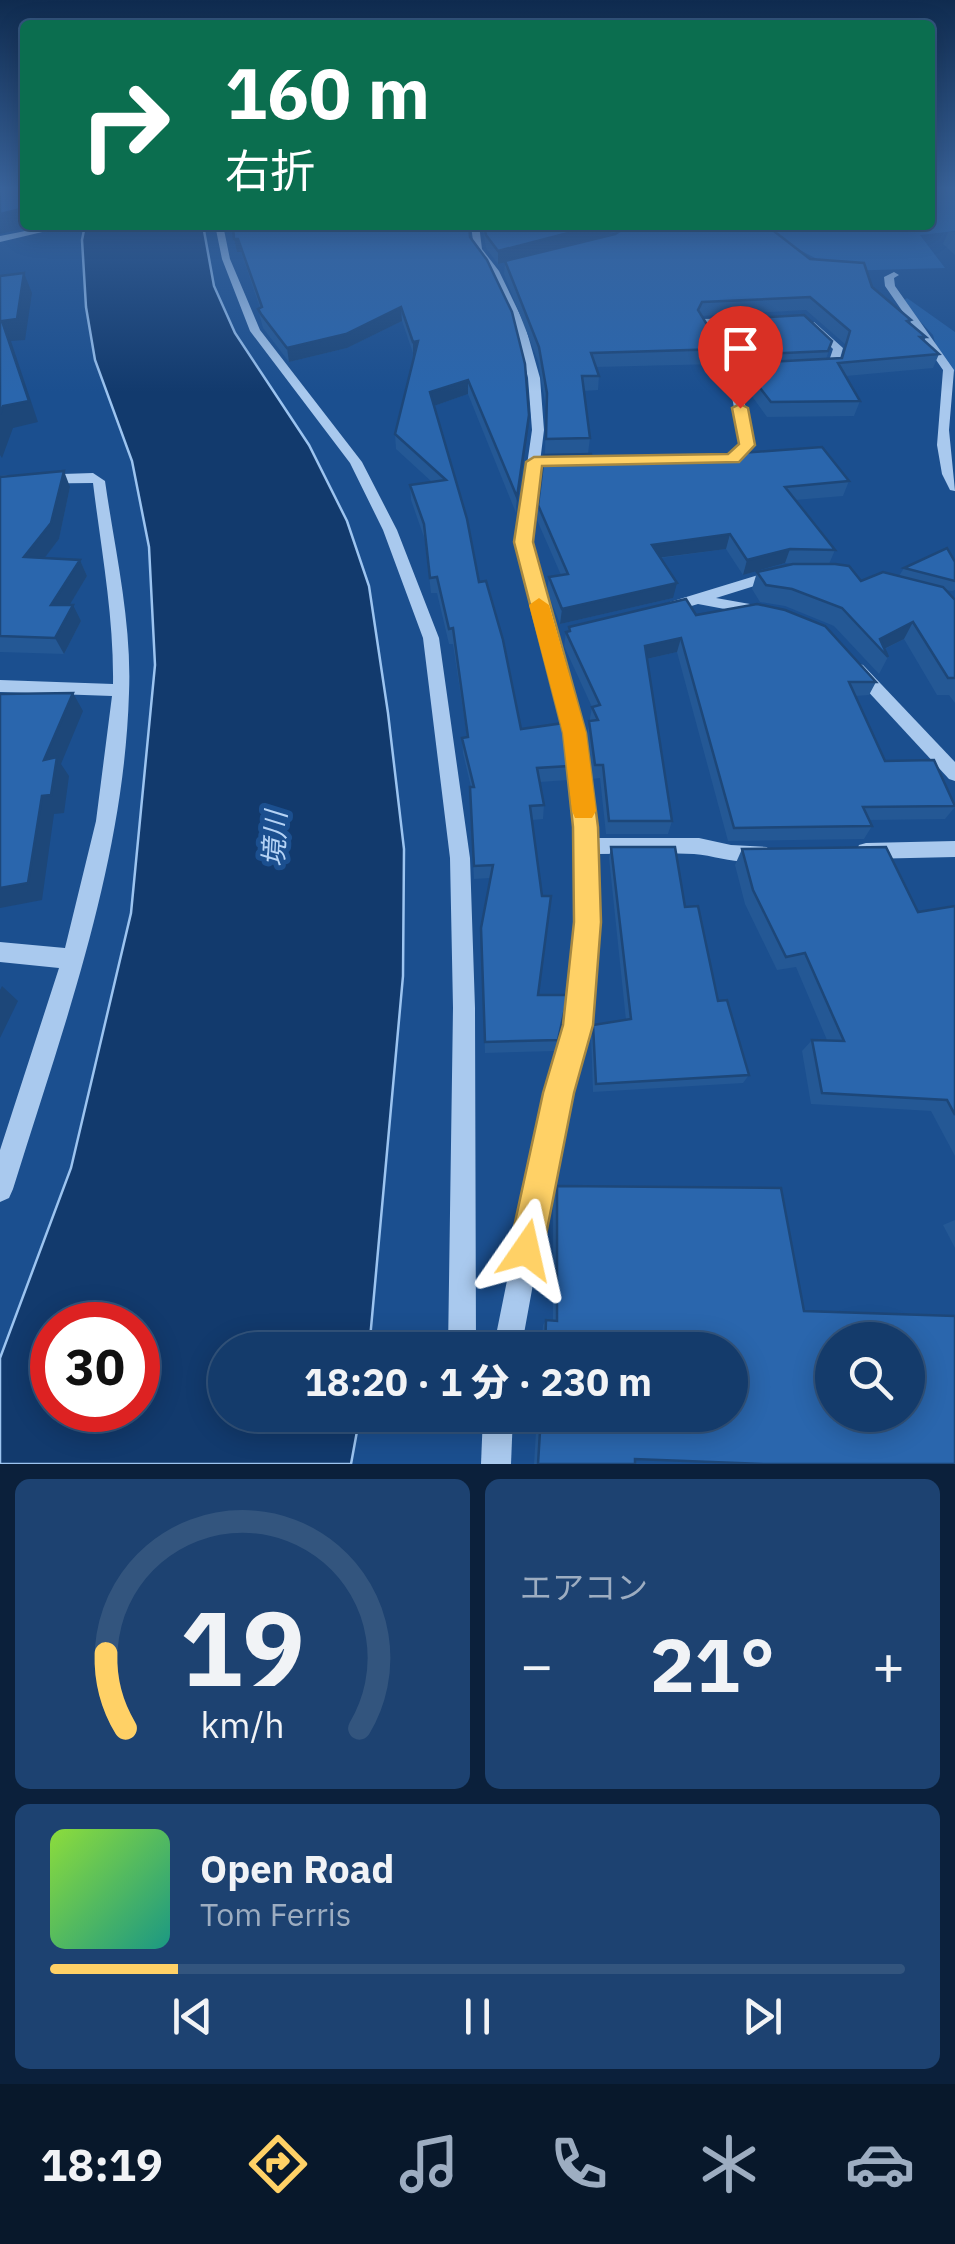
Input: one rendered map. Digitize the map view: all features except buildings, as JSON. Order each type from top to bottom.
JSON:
[{"type":"street","points":[[225,255],[255,332],[356,462],[390,530],[430,638],[460,858],[464,1008],[462,1332]]},
{"type":"street","points":[[486,255],[502,269],[534,378],[544,461],[524,542],[557,634],[574,733],[586,846],[587,922],[578,1025],[547,1142],[510,1332]]},
{"type":"street","points":[[894,275],[888,277],[890,286],[924,332],[931,350],[949,370],[942,448],[955,488]]},
{"type":"street","points":[[793,369],[832,367],[838,348],[806,317]]},
{"type":"street","points":[[713,459],[733,459],[747,445],[733,372],[702,322],[754,320]]},
{"type":"street","points":[[733,372],[773,370]]},
{"type":"street","points":[[594,461],[693,459]]},
{"type":"street","points":[[0,480],[99,481],[121,690],[112,798],[72,959],[0,1189]]},
{"type":"street","points":[[645,614],[703,600],[762,576],[802,572]]},
{"type":"street","points":[[703,600],[784,615]]},
{"type":"street","points":[[848,658],[955,774]]},
{"type":"street","points":[[0,686],[121,690]]},
{"type":"street","points":[[586,846],[698,846],[731,853],[787,852]]},
{"type":"street","points":[[843,851],[955,850]]},
{"type":"street","points":[[0,952],[72,959]]},
{"type":"street","points":[[496,1464],[497,1432]]},
{"type":"shaded area","points":[[810,255],[935,255],[945,268],[840,271]]},
{"type":"shaded area","points":[[907,298],[955,332],[955,372],[938,354],[933,335],[902,302]]},
{"type":"water","name":"境川","points":[[83,255],[208,255],[214,286],[235,333],[309,445],[347,521],[369,586],[404,849],[403,976],[371,1332],[208,1332],[208,1432],[357,1432],[351,1464],[0,1464],[0,1358],[71,1168],[131,913],[155,665],[149,547],[132,461],[95,360]]},
{"type":"slow traffic","points":[[539,605],[574,733],[584,811]]},
{"type":"route","points":[[526,1250],[558,1093],[578,1025],[587,922],[586,827],[574,733],[524,542],[534,462],[733,459],[747,445],[740,408]]}]
